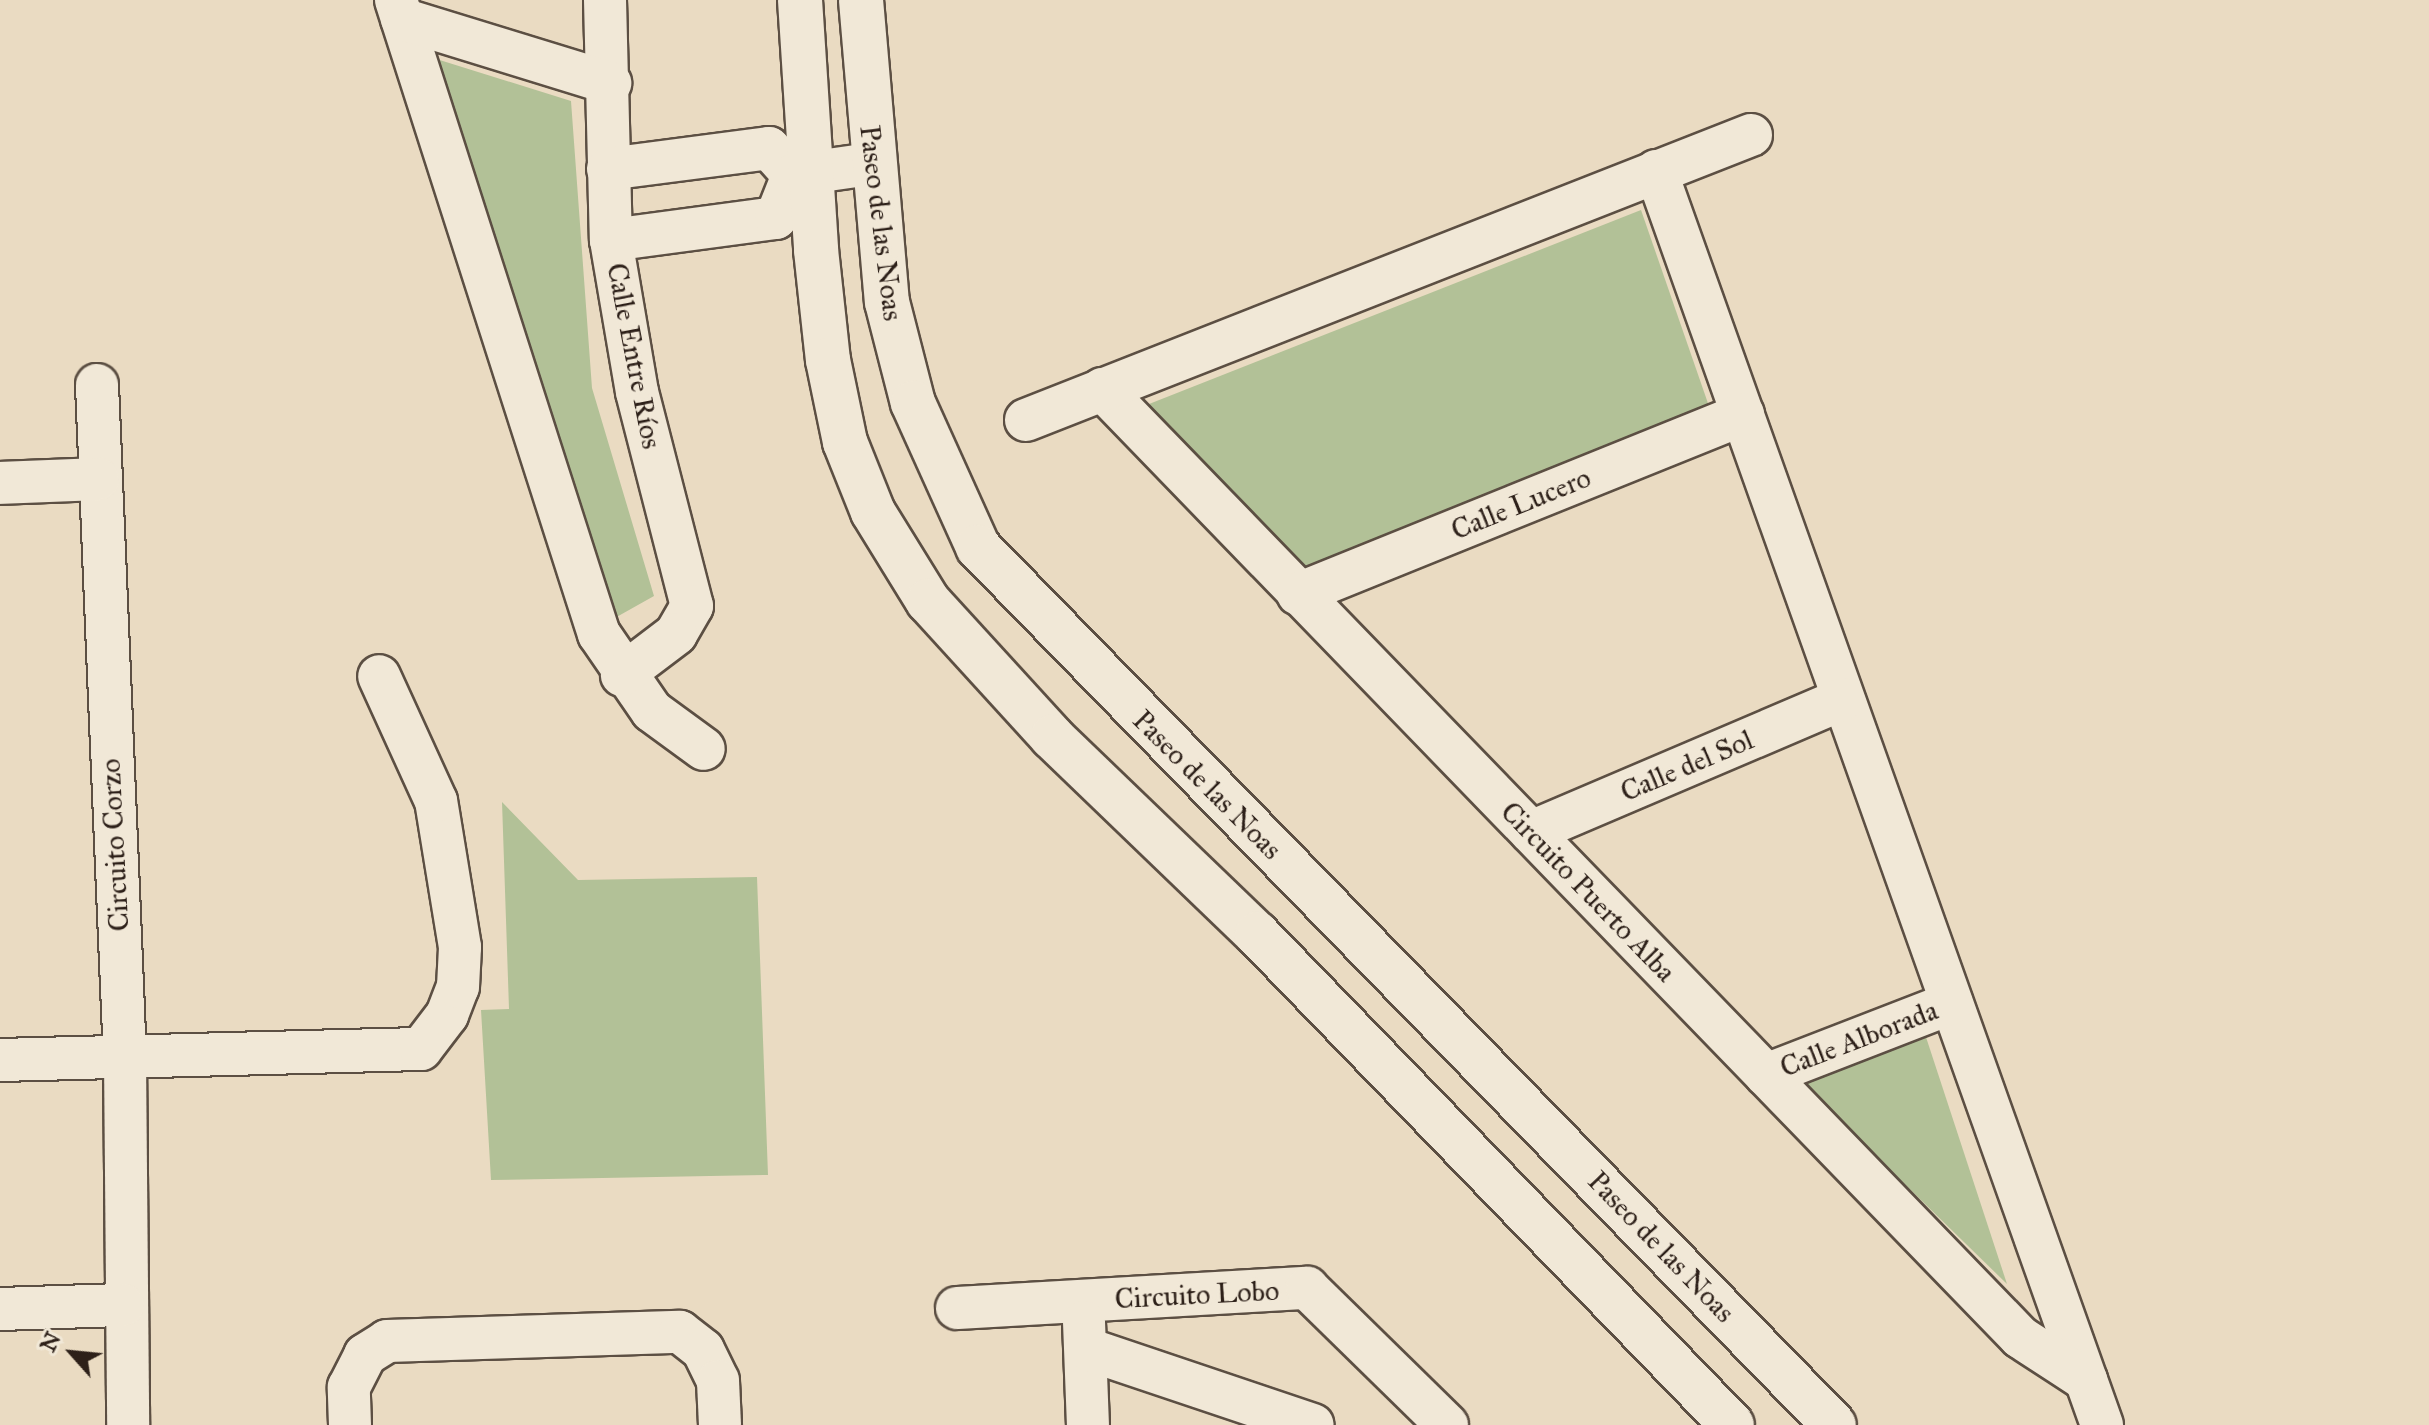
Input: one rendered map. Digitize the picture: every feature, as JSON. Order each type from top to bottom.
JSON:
[{"type":"street","name":"Calle Entre Ríos","points":[[605,0],[610,83],[608,169],[611,240],[637,392],[692,606],[676,634],[622,675]]},
{"type":"street","points":[[776,218],[791,165],[805,94],[800,0]]},
{"type":"street","name":"Paseo de las Noas","points":[[861,0],[870,164],[887,302],[913,403],[978,547],[1834,1425]]},
{"type":"street","points":[[399,10],[610,83]]},
{"type":"street","points":[[399,10],[599,634],[622,675],[652,711],[704,749]]},
{"type":"street","points":[[1026,420],[1751,135]]},
{"type":"street","points":[[608,169],[870,164]]},
{"type":"street","points":[[791,165],[816,250],[828,360],[845,442],[873,512],[928,601],[1052,737],[1257,934],[1732,1425]]},
{"type":"street","points":[[1656,171],[2102,1425]]},
{"type":"street","points":[[611,240],[776,218],[816,250]]},
{"type":"street","name":"Circuito Corzo","points":[[97,385],[98,479],[125,1058],[123,1305],[128,1425]]},
{"type":"street","name":"Circuito Puerto Alba","points":[[1102,389],[2020,1337],[2086,1380]]},
{"type":"street","name":"Calle Lucero","points":[[1298,594],[1743,414]]},
{"type":"street","points":[[0,483],[98,479]]},
{"type":"street","points":[[0,1060],[421,1049],[447,1015],[458,987],[460,947],[436,801],[379,676]]},
{"type":"street","name":"Calle del Sol","points":[[1531,832],[1843,699]]},
{"type":"street","name":"Calle Alborada","points":[[1766,1075],[1952,1003]]},
{"type":"street","name":"Circuito Lobo","points":[[957,1308],[1307,1288],[1447,1425]]},
{"type":"street","name":"Circuito Lobo","points":[[1083,1301],[1088,1425]]},
{"type":"street","points":[[0,1309],[123,1305]]},
{"type":"street","points":[[350,1425],[349,1387],[365,1355],[387,1341],[680,1332],[703,1350],[718,1381],[720,1425]]},
{"type":"street","points":[[1087,1349],[1313,1425]]},
{"type":"green space","points":[[430,57],[571,101],[592,388],[654,596],[613,619]]},
{"type":"green space","points":[[1641,210],[1711,412],[1301,571],[1144,406]]},
{"type":"green space","points":[[502,802],[578,880],[757,877],[768,1175],[491,1180],[481,1010],[509,1009]]},
{"type":"green space","points":[[1924,1031],[2007,1284],[1799,1081]]}]
